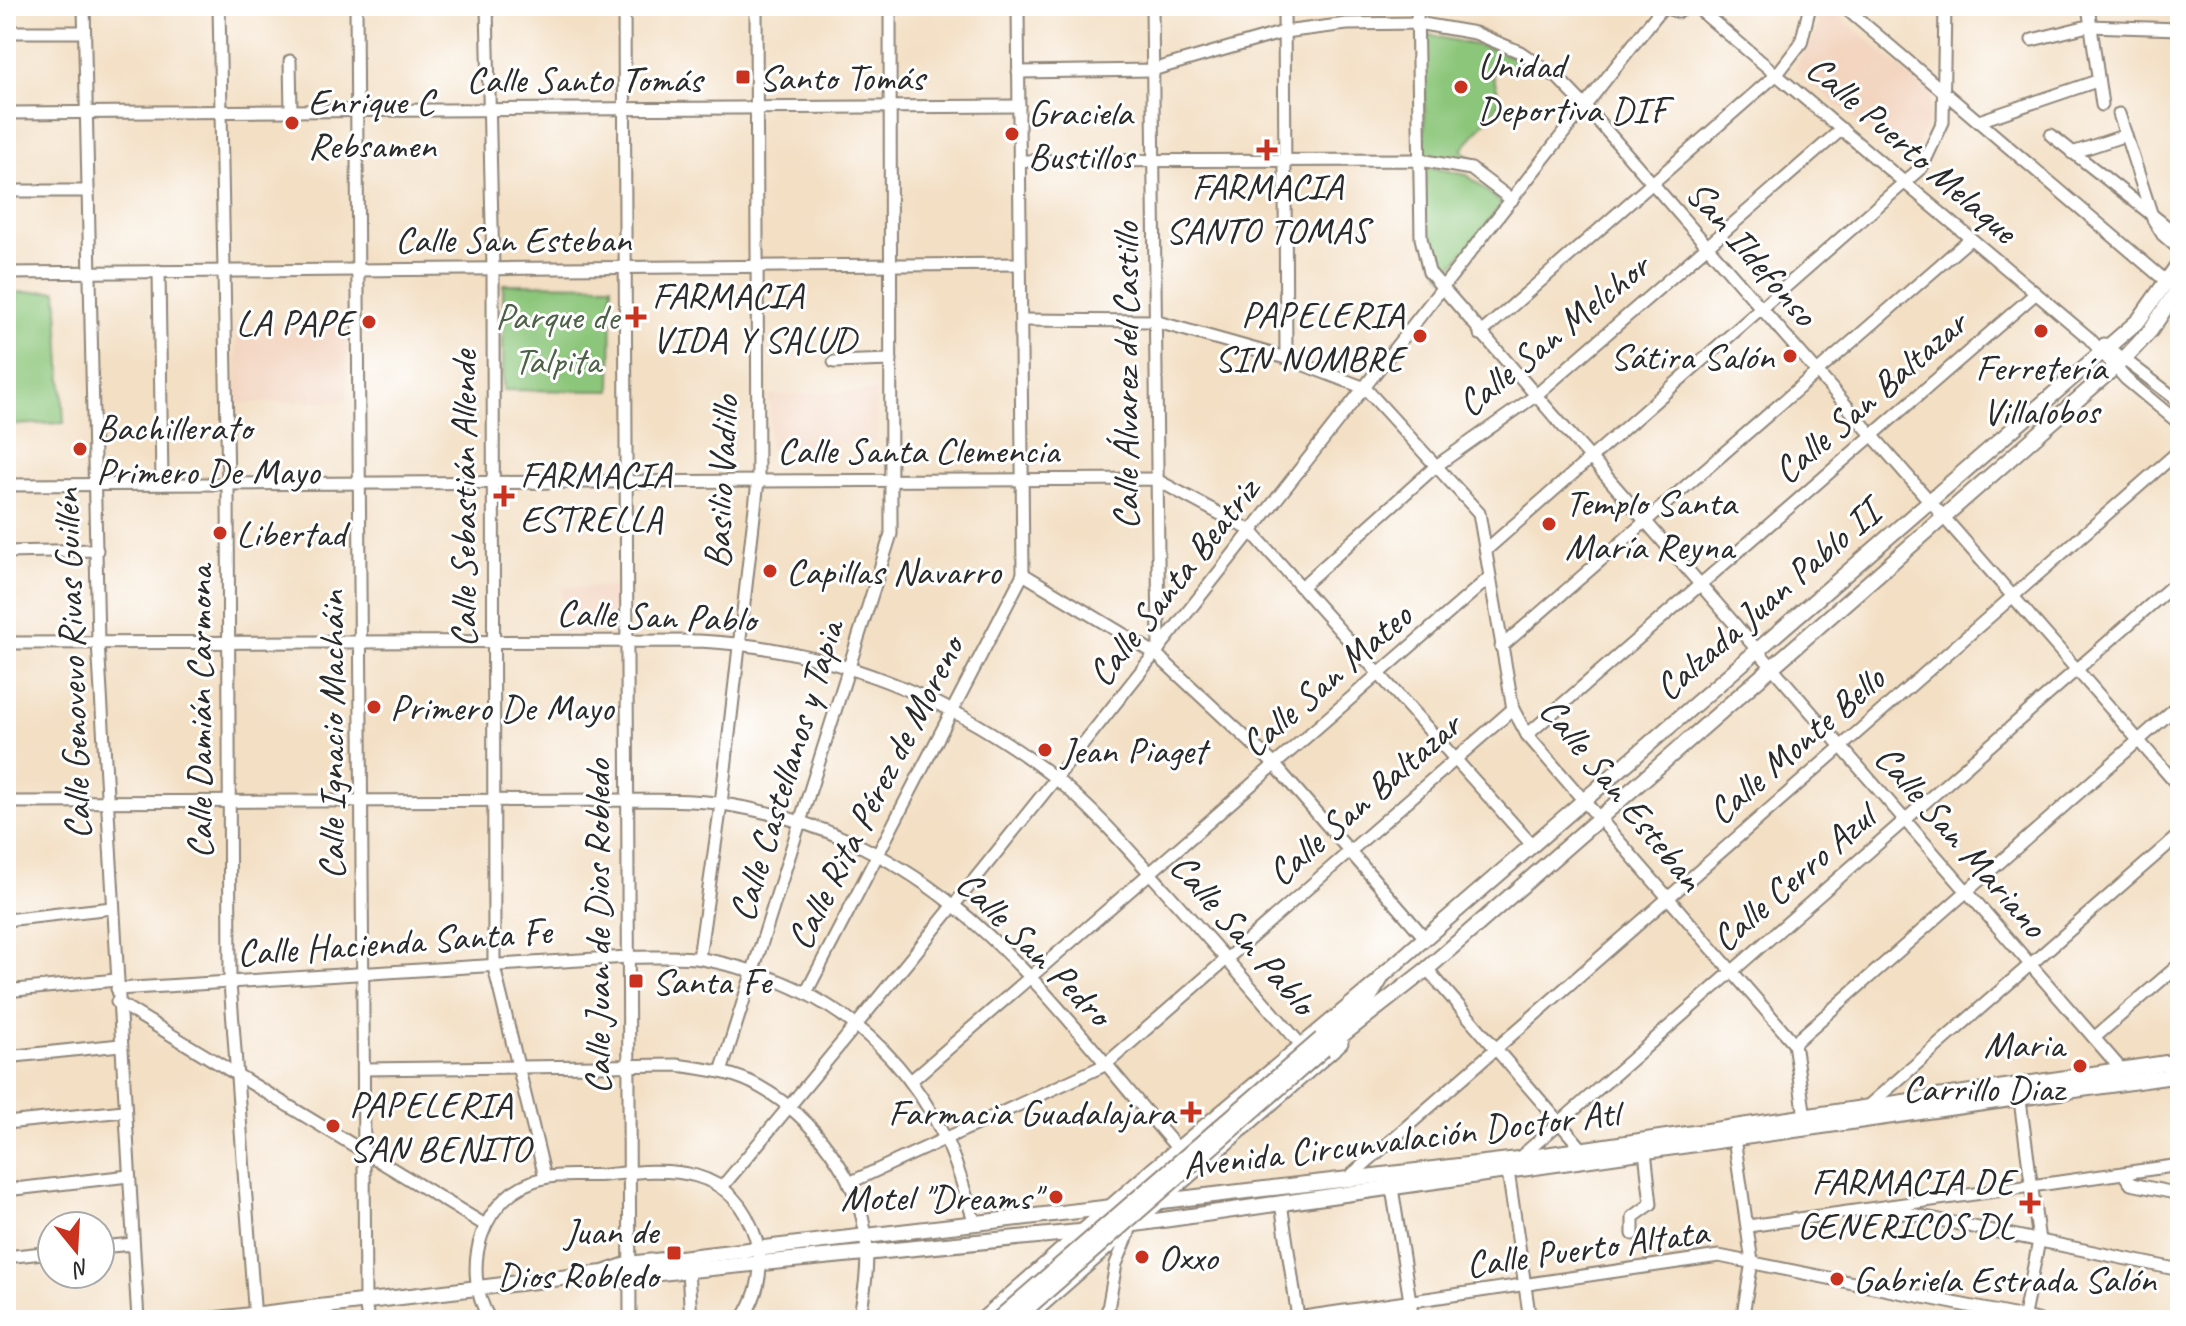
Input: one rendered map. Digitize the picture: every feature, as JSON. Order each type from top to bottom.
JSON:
[{"type":"main road","name":"Calzada Juan Pablo II","points":[[997,1320],[1324,1043],[1427,969],[2119,363],[2150,331],[2174,284],[2180,262]]},
{"type":"main road","name":"Calzada Juan Pablo II","points":[[1014,1320],[1324,1043],[1369,998],[1383,975],[2105,350],[2174,284]]},
{"type":"main road","name":"Avenida Circunvalación Doctor Atl","points":[[629,1270],[688,1270],[866,1237],[1733,1133],[2019,1091],[2121,1069],[2180,1061]]},
{"type":"main road","name":"Avenida Circunvalación Doctor Atl","points":[[629,1270],[760,1257],[867,1253],[1079,1232],[1645,1151],[1867,1107],[2180,1075]]},
{"type":"main road","points":[[209,1320],[629,1270]]},
{"type":"street","name":"Calle Genovevo Rivas Guillén","points":[[84,6],[98,642],[105,802],[138,1320]]},
{"type":"street","name":"Calle Damián Carmona","points":[[219,6],[228,484],[230,983],[254,1317]]},
{"type":"street","name":"Calle Ignacio Macháin","points":[[356,6],[365,1301],[368,1320]]},
{"type":"street","name":"Calle Sebastián Allende","points":[[487,6],[493,269],[494,967],[545,1177]]},
{"type":"street","name":"Calle Juan de Dios Robledo","points":[[624,6],[630,1320]]},
{"type":"street","name":"Basilio Vadillo","points":[[699,958],[721,804],[758,481],[756,6]]},
{"type":"street","name":"Calle Castellanos y Tapia","points":[[721,1072],[889,545],[890,6]]},
{"type":"street","name":"Calle Rita Pérez de Moreno","points":[[807,991],[1023,574],[1018,6]]},
{"type":"street","name":"Calle Álvarez del Castillo","points":[[1152,6],[1158,652]]},
{"type":"street","points":[[1284,6],[1286,358]]},
{"type":"street","name":"Calle San Mariano","points":[[1417,6],[1422,256],[1442,289],[2121,1069]]},
{"type":"street","points":[[1662,7],[1678,12],[1692,6]]},
{"type":"street","name":"Calle Puerto Melaque","points":[[1692,6],[1778,73],[1970,239],[2105,350],[2180,424]]},
{"type":"street","points":[[1480,334],[1778,73],[1801,43],[1810,6]]},
{"type":"street","points":[[1843,6],[2174,284]]},
{"type":"street","points":[[1487,549],[1922,167],[1935,145],[1943,122],[1945,6]]},
{"type":"street","points":[[2088,6],[2088,26],[2102,105]]},
{"type":"street","name":"Calle Santa Beatriz","points":[[722,1187],[857,1026],[1158,652],[1250,530],[1365,388],[1662,7]]},
{"type":"street","name":"San Ildefonso","points":[[1018,72],[1152,70],[1284,32],[1347,24],[1417,23],[1475,33],[1520,52],[1558,78],[1585,106],[2180,788]]},
{"type":"street","points":[[2032,40],[2088,26],[2180,29]]},
{"type":"street","points":[[6,32],[84,32]]},
{"type":"street","points":[[290,61],[291,111]]},
{"type":"street","points":[[1979,121],[2097,81]]},
{"type":"street","name":"Calle Santo Tomás","points":[[6,113],[1019,106]]},
{"type":"street","points":[[2119,114],[2153,219],[2163,235],[2180,250]]},
{"type":"street","name":"Calle San Melchor","points":[[1301,587],[1436,466],[1535,396],[1842,129]]},
{"type":"street","points":[[2051,135],[2153,219],[2180,237]]},
{"type":"street","points":[[2072,153],[2126,135]]},
{"type":"street","points":[[1020,161],[1420,160],[1471,169],[1512,200]]},
{"type":"street","points":[[6,191],[88,191]]},
{"type":"street","points":[[1501,647],[1970,239]]},
{"type":"street","name":"Calle San Esteban","points":[[6,273],[1020,264]]},
{"type":"street","points":[[159,271],[162,484]]},
{"type":"street","name":"Calle San Baltazar","points":[[1527,735],[2035,294]]},
{"type":"street","name":"Calle San Esteban","points":[[1021,320],[1154,321],[1286,358],[1365,388],[1479,513],[1513,709],[1527,735],[1794,1043]]},
{"type":"street","points":[[834,362],[891,360]]},
{"type":"street","name":"Calle Puerto Melaque","points":[[2119,363],[2179,400]]},
{"type":"street","name":"Calle Monte Bello","points":[[1345,1181],[2180,450]]},
{"type":"street","name":"Calle Santa Clemencia","points":[[6,485],[1155,479],[1250,530],[1533,846]]},
{"type":"street","points":[[6,552],[97,550]]},
{"type":"street","points":[[1023,574],[1158,652],[1274,764],[1425,938]]},
{"type":"street","name":"Calle San Mateo","points":[[912,1080],[1489,578]]},
{"type":"street","name":"Calle Cerro Azul","points":[[1518,1159],[2180,579]]},
{"type":"street","name":"Calle San Pablo","points":[[6,643],[738,644],[849,668],[950,710],[1005,742],[1056,779],[1149,873],[1301,1045]]},
{"type":"street","points":[[1805,1117],[1794,1043],[2180,704]]},
{"type":"street","name":"Calle San Baltazar","points":[[849,1183],[1105,1065],[1513,709]]},
{"type":"street","name":"Calle San Pedro","points":[[6,802],[626,800],[721,804],[801,823],[878,852],[956,903],[1030,978],[1177,1148]]},
{"type":"street","points":[[1867,1107],[2180,834]]},
{"type":"street","points":[[6,920],[112,908]]},
{"type":"street","name":"Calle Hacienda Santa Fe","points":[[6,991],[117,990],[363,977],[628,957],[699,958],[754,971],[807,991],[857,1026],[912,1080],[946,1139],[975,1223]]},
{"type":"street","points":[[2094,1038],[2180,964]]},
{"type":"street","points":[[1427,969],[1583,1150]]},
{"type":"street","name":"Calzada Juan Pablo II","points":[[980,1320],[1154,1167],[1383,975]]},
{"type":"street","points":[[2164,978],[2180,975]]},
{"type":"street","name":"Calzada Juan Pablo II","points":[[1026,1320],[1403,989]]},
{"type":"street","points":[[117,990],[237,1076],[485,1225]]},
{"type":"street","points":[[6,1057],[120,1045]]},
{"type":"street","points":[[364,1069],[677,1065],[721,1072],[759,1086],[789,1107],[824,1145],[849,1183],[866,1237],[859,1320]]},
{"type":"street","points":[[2019,1091],[2039,1241],[2024,1319]]},
{"type":"street","points":[[6,1123],[124,1111]]},
{"type":"street","points":[[1733,1133],[1752,1262],[1742,1320]]},
{"type":"street","points":[[1633,1234],[1633,1217],[1651,1204],[1645,1151]]},
{"type":"street","points":[[1748,1226],[2180,1165]]},
{"type":"street","points":[[1154,1167],[1161,1184],[1179,1187]]},
{"type":"street","points":[[1508,1171],[1530,1320]]},
{"type":"street","points":[[490,1320],[477,1288],[476,1256],[485,1225],[516,1191],[545,1177],[686,1172],[722,1187],[745,1216],[760,1257],[758,1286],[742,1320]]},
{"type":"street","points":[[2123,1173],[2131,1184],[2180,1194]]},
{"type":"street","points":[[6,1190],[129,1176]]},
{"type":"street","points":[[1392,1188],[1413,1320]]},
{"type":"street","points":[[1281,1203],[1298,1318]]},
{"type":"street","points":[[1879,1208],[2180,1270]]},
{"type":"street","points":[[1106,1320],[1116,1264],[1132,1225]]},
{"type":"street","points":[[116,1246],[133,1244]]},
{"type":"street","points":[[1057,1252],[1073,1259],[1076,1276]]},
{"type":"street","points":[[6,1257],[36,1254]]},
{"type":"street","name":"Calle Puerto Altata","points":[[1283,1320],[1719,1256],[2038,1320]]},
{"type":"street","points":[[688,1270],[691,1320]]},
{"type":"shaded area","points":[[1828,6],[1932,94],[1928,120],[1915,151],[1904,164],[1795,67],[1817,30],[1820,8]]},
{"type":"shaded area","points":[[347,323],[347,401],[237,403],[236,325]]},
{"type":"shaded area","points":[[876,391],[876,442],[769,448],[769,395]]},
{"type":"shaded area","points":[[562,587],[615,587],[615,632],[562,633]]},
{"type":"green space","name":"Unidad Deportiva DIF","points":[[1425,34],[1493,49],[1523,62],[1492,73],[1501,101],[1462,150],[1479,164],[1424,153]]},
{"type":"green space","points":[[1425,166],[1467,175],[1502,204],[1444,277],[1435,265],[1426,239]]},
{"type":"green space","name":"Parque de Talpita","points":[[503,284],[612,285],[611,391],[503,390]]},
{"type":"green space","points":[[57,291],[64,423],[6,425],[6,293]]},
{"type":"place","name":"Santo Tomás","points":[[743,77]]},
{"type":"place","name":"Unidad Deportiva DIF","points":[[1461,87]]},
{"type":"place","name":"Enrique C Rebsamen","points":[[292,123]]},
{"type":"place","name":"Graciela Bustillos","points":[[1012,134]]},
{"type":"place","name":"FARMACIA SANTO TOMAS","points":[[1267,150]]},
{"type":"place","name":"FARMACIA VIDA Y SALUD","points":[[636,317]]},
{"type":"place","name":"LA PAPE","points":[[369,322]]},
{"type":"place","name":"Ferretería Villalobos","points":[[2041,331]]},
{"type":"place","name":"PAPELERIA SIN NOMBRE","points":[[1420,336]]},
{"type":"place","name":"Sátira Salón","points":[[1790,356]]},
{"type":"place","name":"Bachillerato Primero De Mayo","points":[[80,449]]},
{"type":"place","name":"FARMACIA ESTRELLA","points":[[504,496]]},
{"type":"place","name":"Templo Santa María Reyna","points":[[1549,524]]},
{"type":"place","name":"Libertad","points":[[220,533]]},
{"type":"place","name":"Capillas Navarro","points":[[770,571]]},
{"type":"place","name":"Primero De Mayo","points":[[374,707]]},
{"type":"place","name":"Jean Piaget","points":[[1045,750]]},
{"type":"place","name":"Santa Fe","points":[[636,981]]},
{"type":"place","name":"Maria Carrillo Diaz","points":[[2080,1066]]},
{"type":"place","name":"Farmacia Guadalajara","points":[[1191,1112]]},
{"type":"place","name":"PAPELERIA SAN BENITO","points":[[333,1126]]},
{"type":"place","name":"Motel \"Dreams\"","points":[[1056,1197]]},
{"type":"place","name":"FARMACIA DE GENERICOS DL","points":[[2030,1203]]},
{"type":"place","name":"Juan de Dios Robledo","points":[[674,1253]]},
{"type":"place","name":"Oxxo","points":[[1142,1257]]},
{"type":"place","name":"Gabriela Estrada Salón","points":[[1837,1279]]}]
